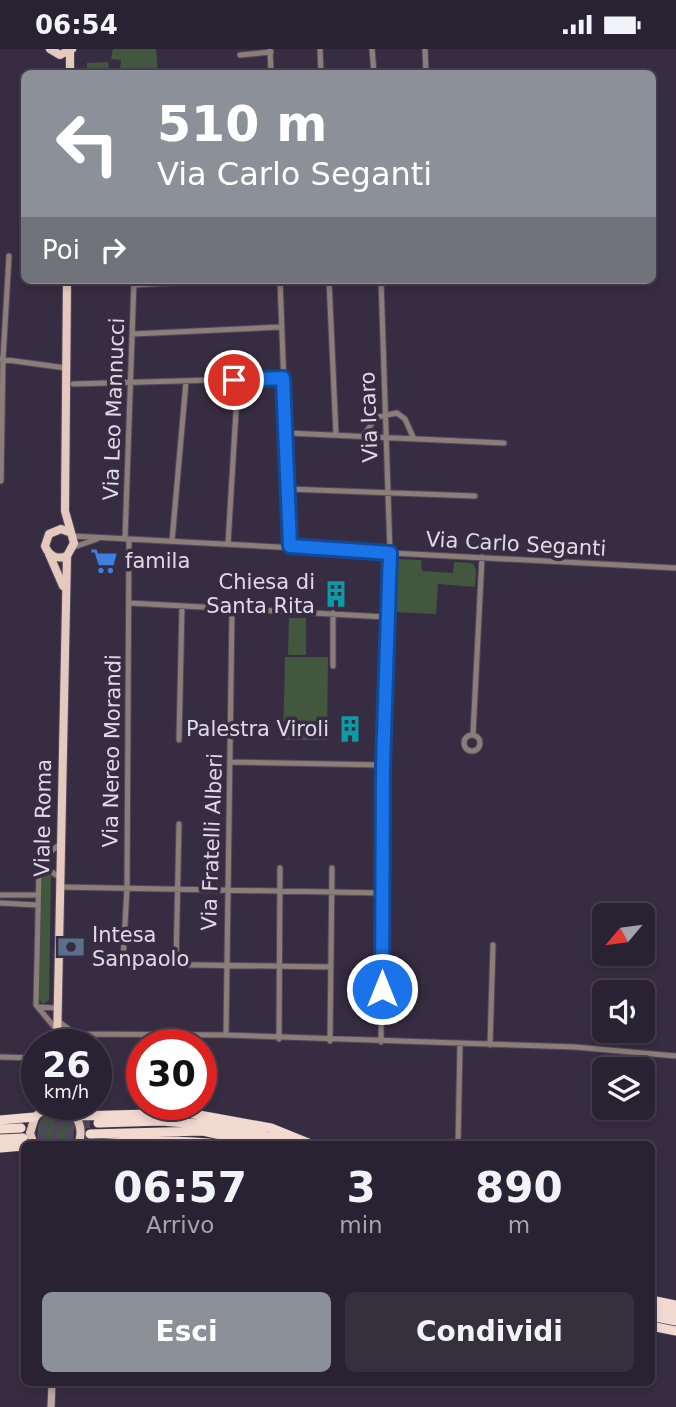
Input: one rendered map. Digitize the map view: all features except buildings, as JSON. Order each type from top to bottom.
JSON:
[{"type":"highway","points":[[112,1115],[188,1113],[271,1128],[303,1141]]},
{"type":"highway","points":[[0,1121],[21,1119]]},
{"type":"highway","points":[[98,1123],[161,1121],[212,1125],[280,1141]]},
{"type":"highway","points":[[0,1129],[23,1137]]},
{"type":"highway","points":[[90,1134],[203,1131],[248,1141]]},
{"type":"highway","points":[[0,1139],[23,1137]]},
{"type":"highway","points":[[0,1148],[23,1137]]},
{"type":"highway","points":[[125,1141],[200,1141]]},
{"type":"highway","points":[[655,1301],[676,1305]]},
{"type":"highway","points":[[655,1310],[676,1313]]},
{"type":"highway","points":[[655,1317],[676,1321]]},
{"type":"highway","points":[[655,1327],[676,1331]]},
{"type":"main road","points":[[50,49],[60,55],[68,70]]},
{"type":"main road","points":[[60,55],[71,50],[70,70]]},
{"type":"main road","points":[[65,497],[45,542],[50,554],[58,558],[67,556],[74,547],[65,497],[67,284]]},
{"type":"main road","points":[[52,531],[61,529],[71,534]]},
{"type":"main road","name":"Viale Roma","points":[[50,554],[65,593]]},
{"type":"main road","name":"Viale Roma","points":[[57,1029],[67,556]]},
{"type":"main road","points":[[33,1141],[30,1133],[34,1120]]},
{"type":"main road","points":[[77,1120],[81,1130],[79,1141]]},
{"type":"main road","points":[[51,1407],[52,1386]]},
{"type":"street","points":[[320,49],[321,70]]},
{"type":"street","points":[[372,49],[374,70]]},
{"type":"street","points":[[425,49],[426,70]]},
{"type":"street","points":[[240,55],[270,50],[271,70]]},
{"type":"street","points":[[1,481],[1,359],[9,256]]},
{"type":"street","name":"Via Leo Mannucci","points":[[127,539],[134,284]]},
{"type":"street","points":[[280,284],[290,546]]},
{"type":"street","points":[[329,284],[336,435]]},
{"type":"street","name":"Via Icaro","points":[[381,284],[390,553],[383,765],[381,1042]]},
{"type":"street","points":[[132,334],[281,327]]},
{"type":"street","points":[[1,359],[66,368]]},
{"type":"street","points":[[73,384],[283,378]]},
{"type":"street","points":[[172,541],[186,382]]},
{"type":"street","points":[[228,544],[236,411]]},
{"type":"street","points":[[363,437],[368,426],[384,414],[397,413],[405,419],[414,439]]},
{"type":"street","points":[[286,433],[504,443]]},
{"type":"street","points":[[288,489],[475,496]]},
{"type":"street","name":"Via Carlo Seganti","points":[[71,534],[104,538],[676,568]]},
{"type":"street","name":"Via Carlo Seganti","points":[[74,547],[104,538]]},
{"type":"street","name":"Via Nereo Morandi","points":[[127,539],[130,603],[124,962],[176,964]]},
{"type":"street","points":[[473,734],[482,557]]},
{"type":"street","points":[[130,603],[386,617]]},
{"type":"street","points":[[179,740],[182,606]]},
{"type":"street","name":"Via Fratelli Alberi","points":[[226,1035],[232,608]]},
{"type":"street","points":[[333,613],[333,666]]},
{"type":"street","points":[[230,762],[383,765]]},
{"type":"street","points":[[179,824],[176,964],[331,967]]},
{"type":"street","points":[[56,1029],[38,1007],[37,895],[38,871],[46,855],[59,845]]},
{"type":"street","points":[[38,871],[46,867],[59,877]]},
{"type":"street","points":[[279,1039],[280,867]]},
{"type":"street","points":[[330,1041],[331,868]]},
{"type":"street","points":[[59,887],[382,893]]},
{"type":"street","points":[[0,895],[37,895]]},
{"type":"street","points":[[0,903],[37,905]]},
{"type":"street","points":[[490,1045],[493,945]]},
{"type":"street","points":[[38,1007],[57,1008]]},
{"type":"street","points":[[57,1020],[69,1029]]},
{"type":"street","points":[[112,1034],[226,1035],[620,1050],[676,1056]]},
{"type":"street","points":[[458,1141],[460,1044]]},
{"type":"street","points":[[0,1057],[21,1058]]},
{"type":"green space","points":[[113,49],[156,49],[158,70],[87,70],[87,63],[108,62],[109,68],[120,69],[121,60],[111,59]]},
{"type":"green space","points":[[397,559],[421,560],[422,571],[453,573],[454,562],[472,563],[476,569],[475,587],[438,584],[436,614],[394,612]]},
{"type":"green space","points":[[289,618],[306,618],[306,655],[288,655]]},
{"type":"green space","points":[[285,657],[328,657],[327,740],[283,740]]},
{"type":"green space","points":[[46,871],[51,876],[49,1000],[43,1004],[39,999],[41,876]]},
{"type":"green space","points":[[42,1120],[70,1120],[74,1130],[69,1141],[43,1141],[40,1137],[38,1130]]},
{"type":"tunnel","points":[[27,1127],[98,1123]]},
{"type":"tunnel","points":[[24,1138],[90,1134]]},
{"type":"place","name":"famila","points":[[104,561]]},
{"type":"place","name":"Chiesa di Santa Rita","points":[[336,594]]},
{"type":"place","name":"Palestra Viroli","points":[[350,729]]},
{"type":"place","name":"Intesa Sanpaolo","points":[[71,947]]},
{"type":"route","points":[[234,380],[283,378],[290,546],[390,553],[383,765],[382,989]]}]
